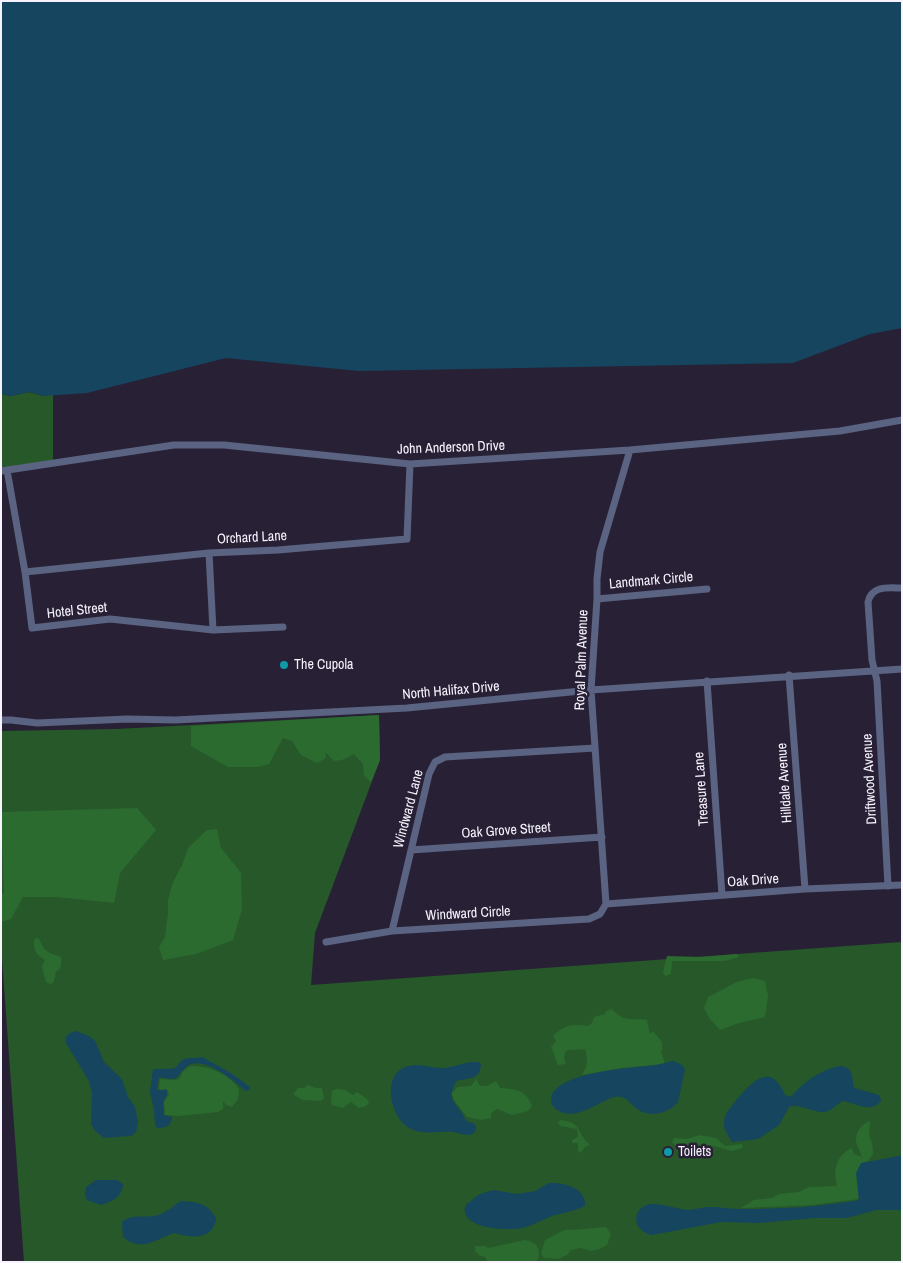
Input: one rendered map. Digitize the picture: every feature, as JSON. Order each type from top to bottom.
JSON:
[{"type":"street","name":"John Anderson Drive","points":[[4,471],[174,445],[224,444],[410,464],[630,450],[840,431],[902,420]]},
{"type":"street","name":"Royal Palm Avenue","points":[[606,904],[591,690],[600,552],[630,450]]},
{"type":"street","name":"Orchard Lane","points":[[25,572],[210,553],[278,550],[407,539],[410,464]]},
{"type":"street","name":"Hotel Street","points":[[4,471],[25,572],[32,628],[110,619],[213,630],[284,627]]},
{"type":"street","points":[[210,553],[213,630]]},
{"type":"street","name":"Driftwood Avenue","points":[[888,886],[877,681],[872,660],[868,607],[869,598],[874,591],[902,588]]},
{"type":"street","name":"Landmark Circle","points":[[597,599],[707,589]]},
{"type":"street","name":"North Halifax Drive","points":[[1,720],[37,723],[127,719],[174,720],[303,714],[407,708],[707,681],[902,669]]},
{"type":"street","name":"Hilldale Avenue","points":[[789,676],[806,889]]},
{"type":"street","name":"Treasure Lane","points":[[707,681],[722,895]]},
{"type":"street","name":"Windward Lane","points":[[392,931],[430,774],[435,762],[445,757],[595,748]]},
{"type":"street","name":"Oak Grove Street","points":[[411,850],[602,837]]},
{"type":"street","name":"Oak Drive","points":[[606,904],[806,889],[902,886]]},
{"type":"street","name":"Windward Circle","points":[[326,942],[392,931],[589,919],[600,914],[606,904]]},
{"type":"green space","points":[[29,392],[44,396],[53,394],[53,464],[1,471],[1,394],[11,396]]},
{"type":"green space","points":[[379,715],[380,760],[315,933],[311,985],[902,942],[902,1262],[24,1262],[1,945],[1,731],[117,729]]},
{"type":"green space","points":[[379,715],[380,760],[371,782],[364,776],[363,764],[354,754],[342,760],[334,761],[325,752],[326,758],[317,763],[301,755],[292,741],[283,738],[269,764],[258,767],[228,767],[191,746],[191,726]]},
{"type":"green space","points":[[137,808],[156,830],[120,873],[114,903],[57,897],[23,897],[11,919],[1,922],[1,894],[4,893],[1,812]]},
{"type":"green space","points":[[217,829],[221,848],[241,873],[242,909],[233,940],[196,954],[163,960],[159,947],[165,937],[168,900],[173,882],[188,848],[207,830]]},
{"type":"green space","points":[[35,938],[39,939],[47,951],[61,957],[61,965],[59,970],[56,971],[54,981],[51,984],[46,982],[42,966],[45,960],[36,951],[34,945]]},
{"type":"green space","points":[[737,954],[739,957],[725,961],[672,961],[671,974],[665,976],[663,972],[667,956],[702,957]]},
{"type":"green space","points":[[753,978],[765,981],[768,996],[765,1017],[720,1030],[710,1019],[704,1008],[708,997],[737,982]]},
{"type":"green space","points":[[611,1009],[623,1018],[647,1020],[650,1034],[653,1031],[662,1042],[661,1051],[665,1064],[621,1068],[582,1075],[587,1063],[585,1049],[566,1051],[564,1057],[566,1064],[558,1065],[551,1047],[556,1041],[553,1036],[569,1026],[588,1026],[592,1023],[594,1017],[606,1014],[605,1012]]},
{"type":"green space","points":[[190,1066],[211,1069],[235,1083],[239,1089],[238,1099],[232,1107],[226,1105],[223,1101],[223,1109],[218,1112],[178,1116],[165,1115],[164,1102],[169,1094],[167,1089],[159,1090],[160,1079],[177,1080],[182,1072]]},
{"type":"green space","points":[[476,1079],[480,1086],[487,1086],[496,1081],[500,1088],[520,1091],[527,1097],[532,1106],[528,1111],[512,1115],[497,1109],[491,1113],[491,1118],[481,1120],[467,1117],[451,1093],[458,1087],[471,1086]]},
{"type":"green space","points":[[308,1085],[322,1088],[324,1098],[321,1101],[303,1100],[294,1095],[298,1088],[304,1088]]},
{"type":"green space","points":[[337,1089],[345,1090],[353,1095],[357,1092],[367,1099],[369,1103],[359,1108],[351,1102],[343,1108],[332,1105],[332,1091]]},
{"type":"green space","points":[[560,1120],[573,1123],[590,1145],[585,1147],[581,1153],[578,1151],[578,1143],[572,1143],[572,1140],[578,1137],[577,1129],[560,1126],[558,1123]]},
{"type":"green space","points":[[870,1121],[869,1135],[873,1154],[861,1171],[858,1199],[812,1205],[741,1208],[754,1200],[772,1198],[779,1194],[799,1192],[809,1187],[837,1186],[835,1174],[839,1159],[852,1148],[854,1154],[862,1157],[856,1143],[856,1138],[860,1128]]},
{"type":"green space","points":[[700,1135],[716,1138],[725,1146],[742,1144],[743,1148],[732,1151],[710,1145],[677,1147],[672,1142],[674,1138],[687,1139]]},
{"type":"green space","points":[[606,1227],[611,1234],[607,1245],[599,1249],[591,1251],[581,1248],[571,1250],[567,1255],[558,1259],[544,1258],[541,1253],[545,1240],[562,1231]]},
{"type":"green space","points":[[525,1240],[532,1242],[538,1248],[539,1258],[536,1261],[488,1262],[485,1257],[480,1256],[475,1251],[475,1246],[485,1246],[488,1248]]},
{"type":"water","points":[[1,1],[902,1],[902,328],[870,334],[793,363],[359,371],[226,358],[87,393],[44,396],[29,392],[11,396],[1,394]]},
{"type":"water","points":[[76,1031],[89,1036],[95,1041],[104,1062],[122,1079],[128,1097],[135,1107],[138,1122],[136,1132],[131,1136],[104,1138],[95,1131],[91,1124],[92,1093],[89,1081],[66,1043],[66,1037]]},
{"type":"water","points":[[202,1057],[229,1072],[250,1087],[249,1090],[246,1091],[213,1068],[198,1063],[188,1065],[174,1079],[159,1077],[157,1090],[167,1090],[167,1095],[163,1102],[164,1115],[172,1117],[168,1126],[157,1128],[150,1092],[153,1069],[176,1068],[184,1059]]},
{"type":"water","points":[[674,1061],[683,1066],[685,1070],[678,1102],[664,1112],[653,1114],[642,1112],[622,1097],[610,1098],[586,1110],[569,1114],[559,1111],[551,1103],[551,1098],[556,1089],[581,1076]]},
{"type":"water","points":[[479,1062],[481,1065],[480,1070],[476,1076],[456,1081],[452,1094],[454,1103],[466,1121],[476,1126],[475,1132],[467,1135],[453,1132],[421,1132],[404,1125],[394,1109],[392,1100],[392,1081],[396,1073],[403,1068],[414,1065],[444,1068]]},
{"type":"water","points":[[842,1066],[851,1072],[854,1088],[880,1096],[881,1101],[877,1105],[868,1107],[844,1101],[824,1112],[798,1106],[789,1107],[779,1125],[758,1139],[732,1142],[724,1127],[726,1115],[744,1091],[756,1080],[763,1077],[774,1079],[780,1085],[785,1095],[791,1097],[801,1086],[814,1077],[835,1067]]},
{"type":"water","points":[[902,1156],[902,1210],[876,1210],[847,1218],[814,1218],[760,1223],[721,1222],[652,1235],[645,1233],[637,1224],[637,1213],[640,1209],[645,1205],[652,1204],[690,1210],[709,1207],[755,1209],[814,1206],[859,1200],[856,1173],[861,1163]]},
{"type":"water","points":[[96,1180],[117,1180],[123,1184],[121,1193],[113,1200],[101,1205],[87,1200],[85,1194],[86,1187]]},
{"type":"water","points":[[549,1183],[573,1187],[582,1195],[585,1200],[585,1206],[554,1215],[527,1227],[515,1229],[486,1227],[470,1220],[465,1214],[465,1206],[478,1195],[486,1192],[494,1190],[517,1194],[535,1191]]},
{"type":"water","points":[[181,1201],[205,1206],[213,1213],[216,1218],[211,1231],[194,1237],[174,1233],[143,1244],[130,1242],[123,1237],[122,1222],[126,1219],[156,1216]]},
{"type":"place","name":"The Cupola","points":[[284,665]]},
{"type":"place","name":"Toilets","points":[[668,1152]]}]
